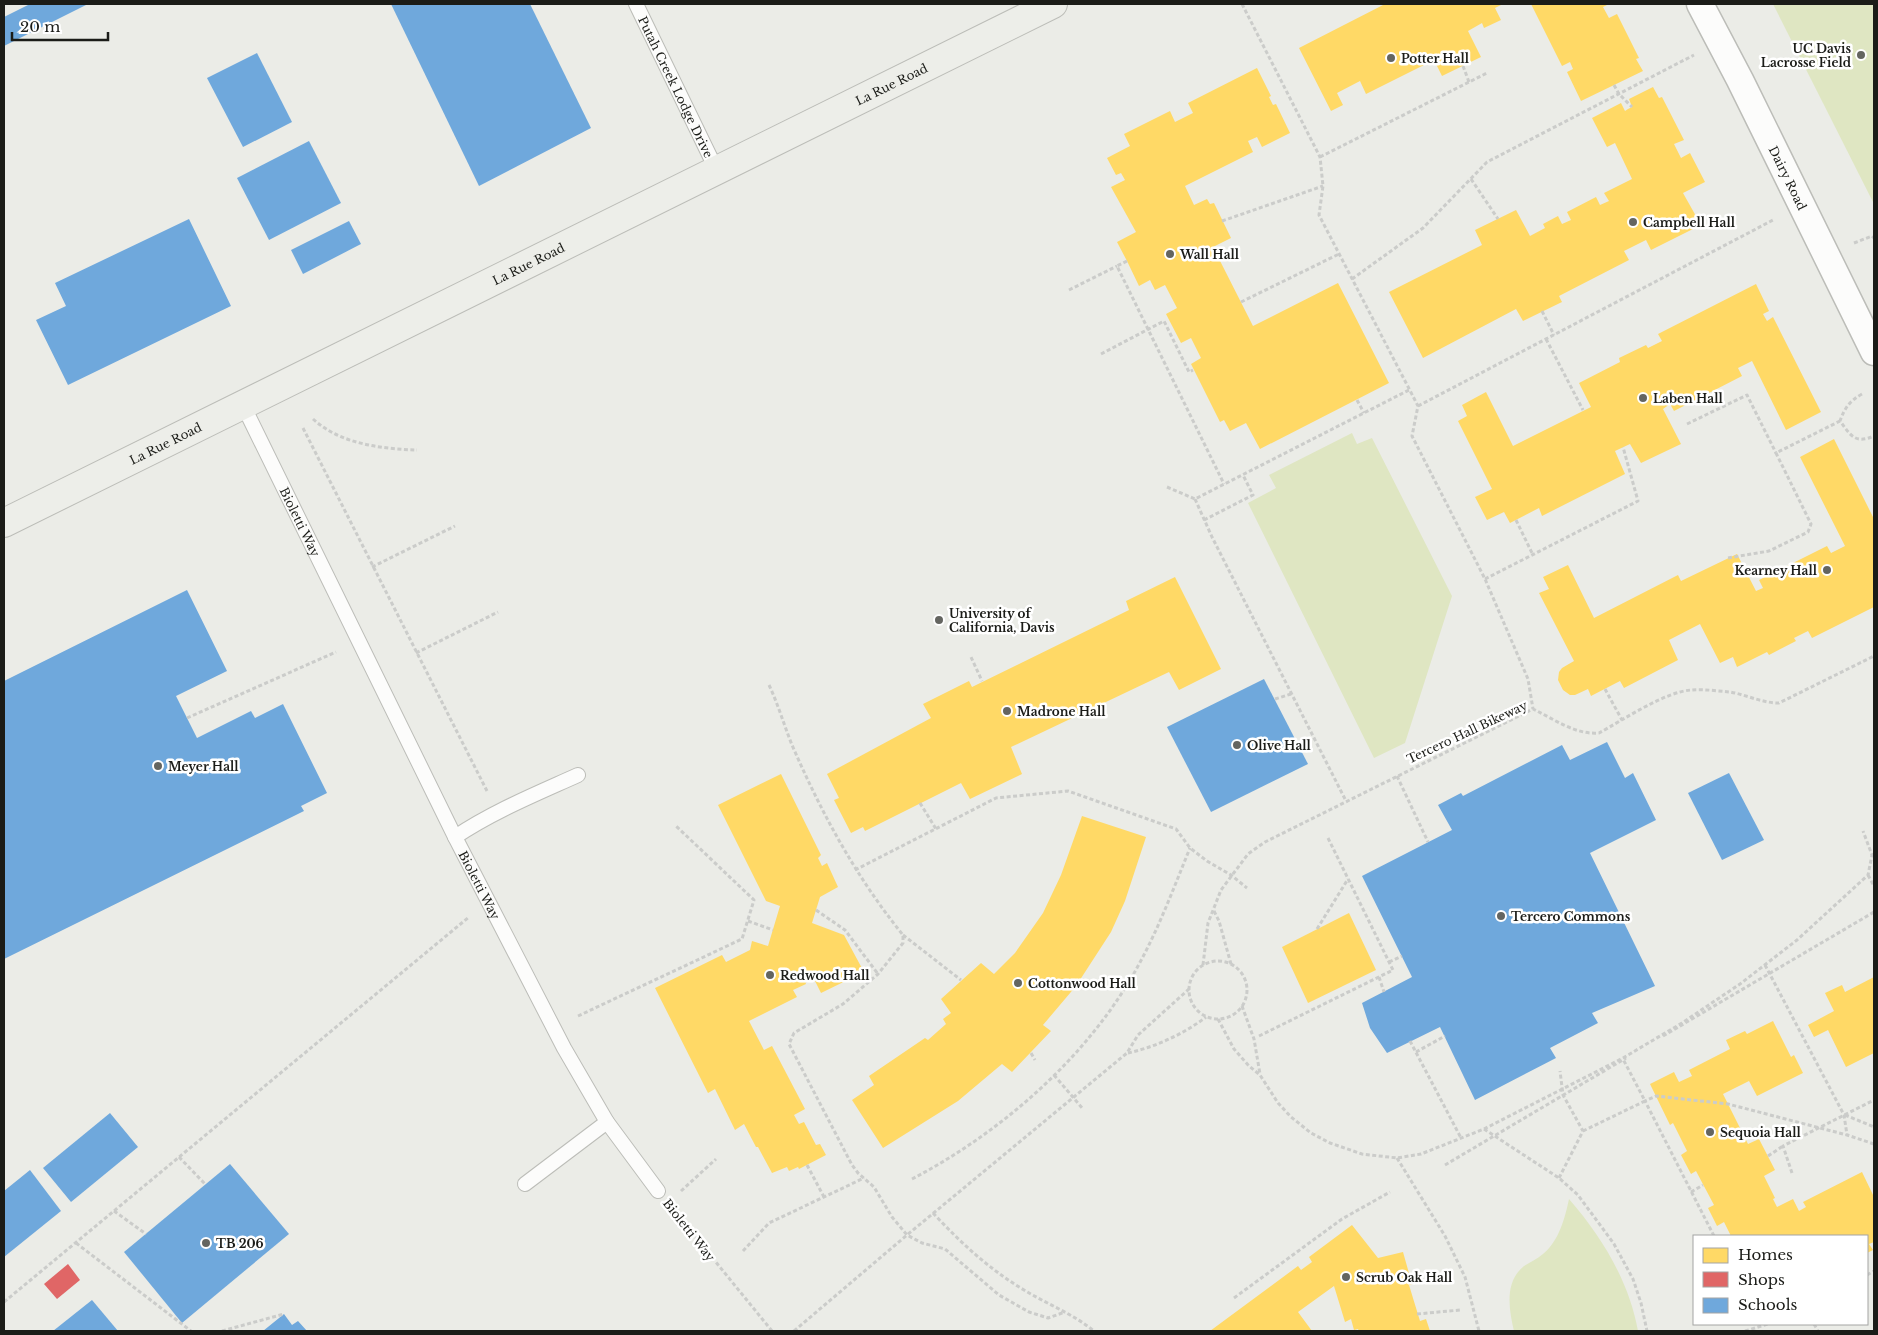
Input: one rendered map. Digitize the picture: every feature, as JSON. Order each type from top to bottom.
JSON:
[{"type":"street","name":"La Rue Road","points":[[4,523],[1053,4]]},
{"type":"street","name":"Dairy Road","points":[[1700,4],[1749,98],[1874,352]]},
{"type":"lane","name":"Putah Creek Lodge Drive","points":[[636,4],[718,170]]},
{"type":"lane","name":"Bioletti Way","points":[[243,405],[455,836],[564,1048],[607,1122],[658,1191]]},
{"type":"lane","points":[[455,836],[497,811],[578,775]]},
{"type":"lane","points":[[525,1184],[607,1122]]},
{"type":"path","points":[[1242,4],[1320,157],[1324,186],[1318,215],[1418,406],[1412,436],[1485,580],[1528,679],[1533,709]]},
{"type":"path","points":[[1352,279],[1423,228],[1487,162],[1694,54]]},
{"type":"path","points":[[1464,66],[1469,82]]},
{"type":"path","points":[[1320,157],[1487,73]]},
{"type":"path","points":[[1614,84],[1619,94],[1632,107]]},
{"type":"path","points":[[1471,179],[1498,219]]},
{"type":"path","points":[[1222,221],[1324,186]]},
{"type":"path","points":[[1418,406],[1776,219]]},
{"type":"path","points":[[1854,243],[1872,236],[1874,238]]},
{"type":"path","points":[[1241,302],[1339,254]]},
{"type":"path","points":[[1069,290],[1127,261]]},
{"type":"path","points":[[1117,266],[1224,484]]},
{"type":"path","points":[[1542,311],[1554,336]]},
{"type":"path","points":[[1101,354],[1164,321],[1189,372],[1193,370]]},
{"type":"path","points":[[1546,339],[1583,410]]},
{"type":"path","points":[[1195,499],[1409,390]]},
{"type":"path","points":[[1776,453],[1840,421],[1844,409],[1852,400],[1862,394]]},
{"type":"path","points":[[1687,424],[1747,395],[1811,524],[1808,532],[1769,551],[1728,558]]},
{"type":"path","points":[[1358,400],[1364,413]]},
{"type":"path","points":[[312,419],[322,428],[341,438],[394,449],[417,450]]},
{"type":"path","points":[[1840,421],[1851,437],[1864,440],[1874,436]]},
{"type":"path","points":[[303,428],[486,789]]},
{"type":"path","points":[[1485,580],[1638,501],[1623,447]]},
{"type":"path","points":[[1204,520],[1253,495],[1242,475]]},
{"type":"path","points":[[1167,487],[1195,499],[1346,801]]},
{"type":"path","points":[[1516,520],[1533,555]]},
{"type":"path","points":[[372,567],[455,526]]},
{"type":"path","points":[[416,653],[498,612]]},
{"type":"path","points":[[187,718],[336,652]]},
{"type":"path","points":[[971,657],[982,681]]},
{"type":"path","name":"Tercero Hall Bikeway","points":[[1203,965],[1208,923],[1221,890],[1248,854],[1265,842],[1533,709],[1574,730],[1587,734],[1598,733],[1668,696],[1692,690],[1730,692],[1771,703],[1779,702],[1874,657]]},
{"type":"path","points":[[769,684],[792,744],[844,852],[855,870],[877,903],[903,935],[961,980]]},
{"type":"path","points":[[1605,689],[1622,720]]},
{"type":"path","points":[[1275,699],[1291,694]]},
{"type":"path","points":[[1397,776],[1428,842]]},
{"type":"path","points":[[855,870],[996,798],[1068,791],[1176,829],[1190,848],[1207,861],[1231,875],[1246,888]]},
{"type":"path","points":[[920,802],[936,829]]},
{"type":"path","points":[[578,1016],[742,939],[754,900],[675,825]]},
{"type":"path","points":[[1445,1165],[1682,1023],[1765,965],[1797,940],[1868,875],[1872,854],[1863,831]]},
{"type":"path","points":[[1259,1036],[1393,970],[1327,836]]},
{"type":"path","points":[[912,1179],[946,1162],[985,1134],[1054,1075],[1077,1052],[1116,1003],[1139,965],[1190,848]]},
{"type":"path","points":[[1868,875],[1874,886]]},
{"type":"path","points":[[1317,929],[1348,879]]},
{"type":"path","points":[[4,1302],[488,902]]},
{"type":"path","points":[[816,910],[846,930],[878,974]]},
{"type":"path","points":[[1214,911],[1219,921],[1231,964]]},
{"type":"path","points":[[1218,1019],[1234,1049],[1248,1066],[1260,1075],[1285,1110],[1311,1132],[1330,1143],[1362,1154],[1397,1158],[1421,1154],[1484,1129],[1623,1059],[1874,912]]},
{"type":"path","points":[[748,921],[773,930]]},
{"type":"path","points":[[903,935],[903,943],[878,974],[843,1004],[794,1033],[789,1044],[852,1165],[874,1187],[892,1217],[907,1235],[922,1243],[945,1249],[999,1295],[1029,1312],[1048,1318],[1065,1312]]},
{"type":"path","points":[[1389,962],[1402,956]]},
{"type":"path","points":[[1222,961],[1231,964],[1239,970],[1247,987],[1246,997],[1242,1006],[1236,1013],[1218,1019],[1206,1016],[1193,1005],[1189,989],[1191,979],[1203,965],[1222,961]]},
{"type":"path","points":[[1765,965],[1844,1115],[1848,1135]]},
{"type":"path","points":[[1378,977],[1384,992]]},
{"type":"path","points":[[794,1331],[933,1213],[1127,1053],[1138,1036],[1189,989]]},
{"type":"path","points":[[1242,1006],[1254,1039],[1260,1075]]},
{"type":"path","points":[[1127,1053],[1147,1049],[1197,1023],[1206,1016]]},
{"type":"path","points":[[1416,1052],[1445,1036]]},
{"type":"path","points":[[1410,1041],[1461,1138]]},
{"type":"path","points":[[1030,1053],[1035,1060]]},
{"type":"path","points":[[1623,1059],[1713,1235]]},
{"type":"path","points":[[1560,1070],[1561,1090],[1583,1131]]},
{"type":"path","points":[[1054,1075],[1084,1109]]},
{"type":"path","points":[[1559,1178],[1583,1131],[1656,1096],[1728,1104],[1848,1135],[1874,1144]]},
{"type":"path","points":[[1768,1156],[1782,1146],[1874,1100]]},
{"type":"path","points":[[1844,1115],[1874,1127]]},
{"type":"path","points":[[1484,1129],[1559,1178],[1578,1195],[1614,1244],[1633,1279],[1647,1331]]},
{"type":"path","points":[[1782,1146],[1792,1173]]},
{"type":"path","points":[[180,1157],[206,1185]]},
{"type":"path","points":[[1397,1158],[1449,1244],[1464,1277],[1479,1331]]},
{"type":"path","points":[[668,1202],[716,1159]]},
{"type":"path","points":[[807,1165],[824,1197]]},
{"type":"path","points":[[743,1251],[769,1223],[864,1177]]},
{"type":"path","points":[[1691,1192],[1703,1185]]},
{"type":"path","name":"Bioletti Way","points":[[658,1191],[772,1331]]},
{"type":"path","points":[[1234,1298],[1342,1219],[1390,1192]]},
{"type":"path","points":[[114,1211],[146,1234]]},
{"type":"path","points":[[933,1213],[970,1251],[993,1270],[1094,1331]]},
{"type":"path","points":[[76,1243],[191,1331]]},
{"type":"path","points":[[1417,1314],[1460,1310]]},
{"type":"path","points":[[222,1331],[284,1314]]},
{"type":"path","points":[[1745,1331],[1759,1325]]},
{"type":"green space","points":[[1773,4],[1874,4],[1874,204]]},
{"type":"green space","points":[[1352,433],[1357,444],[1372,438],[1452,596],[1405,743],[1374,758],[1248,503],[1276,488],[1269,475]]},
{"type":"green space","points":[[1569,1199],[1603,1244],[1621,1277],[1634,1313],[1638,1331],[1514,1331],[1510,1305],[1513,1280],[1524,1266],[1549,1249],[1563,1221]]},
{"type":"building: Homes","name":"Potter Hall","points":[[1385,4],[1503,4],[1495,8],[1501,20],[1484,28],[1482,23],[1468,31],[1481,57],[1442,76],[1434,60],[1366,94],[1360,81],[1337,93],[1343,105],[1331,111],[1299,48]]},
{"type":"building: Homes","points":[[1531,4],[1609,4],[1603,7],[1609,18],[1617,14],[1639,58],[1636,59],[1643,71],[1581,101],[1567,72],[1573,69],[1570,62],[1562,66]]},
{"type":"building: Homes","name":"Wall Hall","points":[[1257,68],[1271,96],[1269,97],[1273,105],[1276,104],[1290,133],[1262,147],[1257,137],[1248,141],[1253,152],[1185,186],[1194,205],[1207,199],[1210,204],[1214,203],[1231,238],[1213,247],[1253,326],[1338,283],[1389,383],[1260,449],[1246,423],[1230,431],[1224,420],[1220,422],[1191,364],[1201,358],[1191,338],[1181,343],[1166,314],[1177,308],[1165,285],[1155,290],[1150,280],[1139,286],[1117,242],[1136,232],[1111,187],[1125,180],[1121,173],[1116,175],[1107,158],[1130,146],[1124,134],[1170,111],[1175,122],[1193,113],[1188,103]]},
{"type":"building: Homes","name":"Campbell Hall","points":[[1653,87],[1659,98],[1662,97],[1684,140],[1674,144],[1681,158],[1690,153],[1705,182],[1683,193],[1701,225],[1651,250],[1646,240],[1624,251],[1629,260],[1559,296],[1562,302],[1523,321],[1516,309],[1423,358],[1389,292],[1482,245],[1475,230],[1516,210],[1530,236],[1545,228],[1543,224],[1558,216],[1562,224],[1571,220],[1567,212],[1596,197],[1600,205],[1609,201],[1604,193],[1632,179],[1615,143],[1607,147],[1592,118],[1621,103],[1625,111],[1632,107],[1629,99]]},
{"type":"building: Homes","name":"Laben Hall","points":[[1756,284],[1769,311],[1763,314],[1767,321],[1773,317],[1821,412],[1786,430],[1752,361],[1738,368],[1742,376],[1674,411],[1670,404],[1663,409],[1681,444],[1641,463],[1630,444],[1615,451],[1625,474],[1542,516],[1539,508],[1510,523],[1504,512],[1487,520],[1475,497],[1492,489],[1458,421],[1467,416],[1462,405],[1486,392],[1513,446],[1591,407],[1579,383],[1620,362],[1619,358],[1646,345],[1648,348],[1662,341],[1658,334]]},
{"type":"building: Homes","name":"Kearney Hall","points":[[1834,439],[1874,519],[1874,607],[1812,638],[1808,631],[1794,638],[1796,641],[1769,655],[1767,652],[1737,667],[1733,657],[1720,663],[1700,624],[1669,640],[1678,660],[1624,688],[1620,681],[1591,696],[1588,689],[1575,695],[1570,695],[1563,690],[1558,680],[1559,672],[1574,661],[1539,593],[1549,589],[1543,577],[1568,565],[1594,618],[1678,575],[1681,581],[1737,554],[1756,591],[1763,588],[1759,580],[1827,546],[1831,553],[1845,546],[1800,457]]},
{"type":"building: Homes","name":"Madrone Hall","points":[[1175,577],[1221,669],[1179,690],[1169,672],[1011,747],[1022,774],[970,799],[961,783],[865,831],[863,827],[851,833],[834,800],[839,798],[827,774],[931,718],[923,704],[969,681],[972,687],[1129,610],[1126,601]]},
{"type":"building: Homes","name":"Redwood Hall","points":[[781,774],[821,855],[818,858],[822,866],[827,863],[838,887],[820,897],[812,923],[844,935],[864,972],[821,993],[813,977],[805,981],[806,984],[793,990],[797,997],[749,1021],[764,1050],[772,1046],[805,1109],[794,1115],[799,1124],[804,1122],[816,1145],[820,1144],[826,1155],[799,1169],[798,1167],[789,1171],[787,1167],[772,1173],[744,1124],[735,1130],[715,1089],[708,1093],[655,988],[722,955],[726,962],[750,950],[752,941],[768,946],[780,906],[766,901],[718,805]]},
{"type":"building: Homes","name":"Cottonwood Hall","points":[[1082,816],[1146,837],[1125,901],[1111,932],[1076,986],[1043,1025],[1051,1031],[1012,1072],[1002,1064],[958,1101],[883,1148],[852,1100],[874,1085],[869,1076],[925,1038],[928,1040],[946,1024],[943,1019],[951,1013],[941,999],[981,963],[994,974],[1015,953],[1043,913],[1061,875]]},
{"type":"building: Homes","points":[[1349,913],[1376,970],[1308,1003],[1282,947]]},
{"type":"building: Homes","points":[[1874,977],[1874,1053],[1846,1067],[1828,1030],[1814,1037],[1808,1025],[1834,1011],[1825,993],[1842,985],[1845,992]]},
{"type":"building: Homes","name":"Sequoia Hall","points":[[1773,1021],[1791,1057],[1794,1055],[1803,1073],[1757,1096],[1749,1081],[1723,1094],[1748,1144],[1759,1139],[1775,1170],[1764,1176],[1775,1198],[1773,1199],[1777,1207],[1793,1199],[1799,1211],[1806,1207],[1803,1202],[1862,1172],[1874,1197],[1874,1242],[1869,1244],[1873,1250],[1868,1252],[1868,1235],[1730,1235],[1724,1222],[1717,1226],[1708,1208],[1714,1205],[1696,1171],[1691,1174],[1681,1155],[1687,1151],[1673,1123],[1670,1125],[1650,1084],[1674,1072],[1679,1082],[1692,1076],[1689,1070],[1730,1049],[1726,1040],[1745,1031],[1747,1034]]},
{"type":"building: Homes","name":"Scrub Oak Hall","points":[[1352,1225],[1378,1258],[1403,1252],[1412,1284],[1409,1285],[1420,1321],[1426,1319],[1430,1331],[1354,1330],[1351,1319],[1345,1322],[1334,1286],[1298,1312],[1312,1331],[1210,1331],[1298,1266],[1301,1270],[1312,1262],[1309,1257]]},
{"type":"building: Shops","points":[[68,1264],[80,1280],[57,1299],[44,1284]]},
{"type":"building: Schools","points":[[30,4],[88,4],[4,46],[4,17]]},
{"type":"building: Schools","points":[[391,4],[530,4],[591,128],[479,186]]},
{"type":"building: Schools","points":[[257,53],[292,122],[243,147],[207,78]]},
{"type":"building: Schools","points":[[309,141],[341,203],[269,240],[237,178]]},
{"type":"building: Schools","points":[[189,219],[231,306],[68,385],[36,320],[66,306],[55,283]]},
{"type":"building: Schools","points":[[349,221],[361,244],[303,274],[291,250]]},
{"type":"building: Schools","name":"Meyer Hall","points":[[187,590],[227,671],[176,696],[197,738],[251,711],[255,718],[283,704],[327,793],[301,806],[304,811],[4,959],[4,681]]},
{"type":"building: Schools","name":"Olive Hall","points":[[1264,679],[1308,764],[1211,812],[1167,727]]},
{"type":"building: Schools","name":"Tercero Commons","points":[[1607,742],[1625,778],[1633,773],[1656,820],[1590,853],[1655,986],[1592,1013],[1598,1023],[1550,1048],[1556,1058],[1475,1100],[1440,1027],[1387,1053],[1370,1028],[1362,1003],[1412,977],[1362,876],[1452,830],[1438,805],[1461,793],[1463,796],[1562,745],[1570,760]]},
{"type":"building: Schools","points":[[1729,773],[1764,840],[1722,860],[1688,793]]},
{"type":"building: Schools","points":[[110,1113],[138,1147],[71,1202],[43,1168]]},
{"type":"building: Schools","name":"TB 206","points":[[230,1164],[289,1234],[182,1323],[124,1252]]},
{"type":"building: Schools","points":[[30,1170],[61,1211],[4,1257],[4,1191]]},
{"type":"building: Schools","points":[[92,1300],[118,1331],[53,1331]]},
{"type":"building: Schools","points":[[284,1314],[292,1325],[298,1321],[307,1331],[263,1331]]},
{"type":"place","name":"UC Davis Lacrosse Field","points":[[1861,55]]},
{"type":"place","name":"Potter Hall","points":[[1391,58]]},
{"type":"place","name":"Campbell Hall","points":[[1633,222]]},
{"type":"place","name":"Wall Hall","points":[[1170,254]]},
{"type":"place","name":"Laben Hall","points":[[1643,398]]},
{"type":"place","name":"Kearney Hall","points":[[1827,570]]},
{"type":"place","name":"University of California, Davis","points":[[939,620]]},
{"type":"place","name":"Madrone Hall","points":[[1007,711]]},
{"type":"place","name":"Olive Hall","points":[[1237,745]]},
{"type":"place","name":"Meyer Hall","points":[[158,766]]},
{"type":"place","name":"Tercero Commons","points":[[1501,916]]},
{"type":"place","name":"Redwood Hall","points":[[770,975]]},
{"type":"place","name":"Cottonwood Hall","points":[[1018,983]]},
{"type":"place","name":"Sequoia Hall","points":[[1710,1132]]},
{"type":"place","name":"TB 206","points":[[206,1243]]},
{"type":"place","name":"Scrub Oak Hall","points":[[1346,1277]]}]
